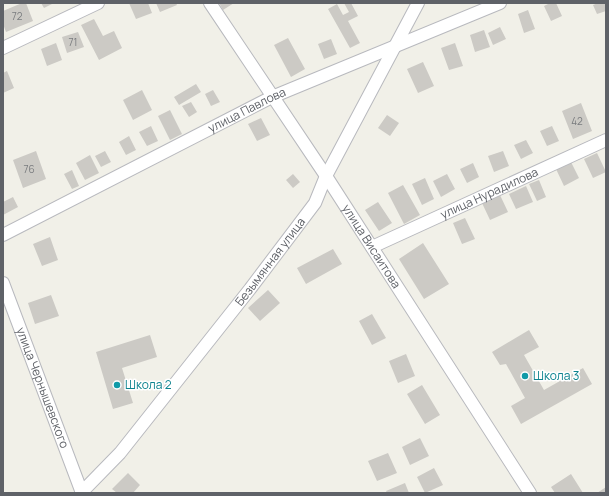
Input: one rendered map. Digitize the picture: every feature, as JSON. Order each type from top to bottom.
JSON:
[{"type":"street","points":[[3,48],[98,3]]},
{"type":"street","name":"улица Висаитова","points":[[210,3],[326,176],[530,493]]},
{"type":"street","name":"Безымянная улица","points":[[82,493],[120,453],[250,289],[315,203],[326,176],[418,3]]},
{"type":"street","name":"улица Павлова","points":[[3,236],[272,97],[500,3]]},
{"type":"street","name":"улица Нурадилова","points":[[372,247],[606,140]]},
{"type":"street","name":"улица Чернышевского","points":[[3,283],[82,493]]},
{"type":"building","points":[[22,3],[26,3],[33,21],[6,32],[3,24],[3,11]]},
{"type":"building","points":[[41,3],[54,3],[44,8]]},
{"type":"building","points":[[129,3],[148,3],[152,13],[136,19]]},
{"type":"building","points":[[156,3],[176,3],[177,5],[160,12]]},
{"type":"building","points":[[219,3],[234,3],[223,10]]},
{"type":"building","points":[[344,3],[351,3],[358,16],[348,21],[360,43],[350,48],[328,9],[337,4],[343,15],[349,12]]},
{"type":"building","points":[[550,3],[556,3],[562,16],[551,21],[544,6]]},
{"type":"building","points":[[598,3],[606,3],[606,11],[597,14],[593,5]]},
{"type":"building","points":[[528,10],[535,29],[524,33],[518,14]]},
{"type":"building","points":[[94,19],[103,36],[114,31],[122,48],[99,60],[81,25]]},
{"type":"building","points":[[500,27],[506,39],[493,45],[488,33]]},
{"type":"building","points":[[484,30],[490,47],[475,52],[470,35]]},
{"type":"building","points":[[78,32],[84,47],[67,53],[62,37]]},
{"type":"building","points":[[288,38],[305,69],[291,77],[274,45]]},
{"type":"building","points":[[331,39],[337,54],[324,59],[318,44]]},
{"type":"building","points":[[56,43],[62,60],[47,66],[41,49]]},
{"type":"building","points":[[455,43],[463,66],[449,70],[441,48]]},
{"type":"building","points":[[423,62],[434,86],[418,93],[407,69]]},
{"type":"building","points":[[7,71],[14,88],[3,93],[3,73]]},
{"type":"building","points":[[196,84],[201,92],[179,105],[174,97]]},
{"type":"building","points":[[142,90],[152,110],[133,120],[123,100]]},
{"type":"building","points":[[213,90],[220,102],[211,106],[205,94]]},
{"type":"building","points":[[191,102],[197,112],[189,117],[182,106]]},
{"type":"building","points":[[581,103],[592,131],[573,139],[562,111]]},
{"type":"building","points":[[170,110],[182,134],[170,140],[158,116]]},
{"type":"building","points":[[387,115],[399,123],[390,136],[378,128]]},
{"type":"building","points":[[261,118],[270,135],[257,141],[248,124]]},
{"type":"building","points":[[151,126],[158,141],[147,146],[139,132]]},
{"type":"building","points":[[552,126],[559,141],[547,146],[540,131]]},
{"type":"building","points":[[129,136],[136,150],[126,155],[119,142]]},
{"type":"building","points":[[526,140],[533,153],[521,159],[514,145]]},
{"type":"building","points":[[36,151],[46,179],[23,188],[13,160]]},
{"type":"building","points":[[105,151],[111,162],[101,167],[95,156]]},
{"type":"building","points":[[503,151],[509,166],[494,172],[488,156]]},
{"type":"building","points":[[597,153],[606,172],[593,178],[584,159]]},
{"type":"building","points":[[90,155],[99,173],[85,180],[76,163]]},
{"type":"building","points":[[571,162],[579,178],[564,186],[556,169]]},
{"type":"building","points":[[473,163],[479,177],[467,183],[460,169]]},
{"type":"building","points":[[72,170],[79,186],[72,189],[64,174]]},
{"type":"building","points":[[293,174],[300,182],[293,188],[286,180]]},
{"type":"building","points":[[447,174],[455,189],[441,197],[433,181]]},
{"type":"building","points":[[425,178],[434,199],[422,205],[412,184]]},
{"type":"building","points":[[539,180],[546,197],[537,201],[529,184]]},
{"type":"building","points":[[403,185],[420,215],[404,224],[388,193]]},
{"type":"building","points":[[526,186],[533,202],[516,209],[509,194]]},
{"type":"building","points":[[500,195],[508,212],[490,220],[482,203]]},
{"type":"building","points":[[13,197],[18,207],[3,215],[3,202]]},
{"type":"building","points":[[378,202],[392,223],[379,231],[365,210]]},
{"type":"building","points":[[465,218],[475,239],[462,244],[453,223]]},
{"type":"building","points":[[50,237],[58,260],[42,266],[33,244]]},
{"type":"building","points":[[423,243],[449,284],[424,299],[399,259]]},
{"type":"building","points":[[333,249],[342,264],[306,284],[297,268]]},
{"type":"building","points":[[268,290],[280,303],[260,321],[248,308]]},
{"type":"building","points":[[51,295],[59,316],[35,324],[28,303]]},
{"type":"building","points":[[372,314],[386,338],[372,345],[359,321]]},
{"type":"building","name":"Школа 3","points":[[529,330],[539,347],[524,355],[544,390],[583,368],[592,384],[521,424],[511,406],[525,398],[506,364],[500,365],[492,352]]},
{"type":"building","name":"Школа 2","points":[[150,335],[157,357],[122,368],[133,403],[113,409],[96,352]]},
{"type":"building","points":[[406,354],[415,376],[398,383],[389,361]]},
{"type":"building","points":[[422,385],[440,415],[425,424],[407,394]]},
{"type":"building","points":[[420,438],[429,456],[410,465],[402,447]]},
{"type":"building","points":[[388,453],[397,473],[377,481],[368,461]]},
{"type":"building","points":[[434,468],[443,485],[425,493],[417,477]]},
{"type":"building","points":[[128,473],[140,485],[133,493],[117,493],[112,489]]},
{"type":"building","points":[[571,474],[583,493],[555,493],[551,487]]},
{"type":"building","points":[[405,483],[409,493],[387,493],[386,491]]},
{"type":"building","points":[[606,487],[606,493],[597,493]]},
{"type":"place","name":"Школа 3","points":[[525,376]]},
{"type":"place","name":"Школа 2","points":[[117,385]]}]
